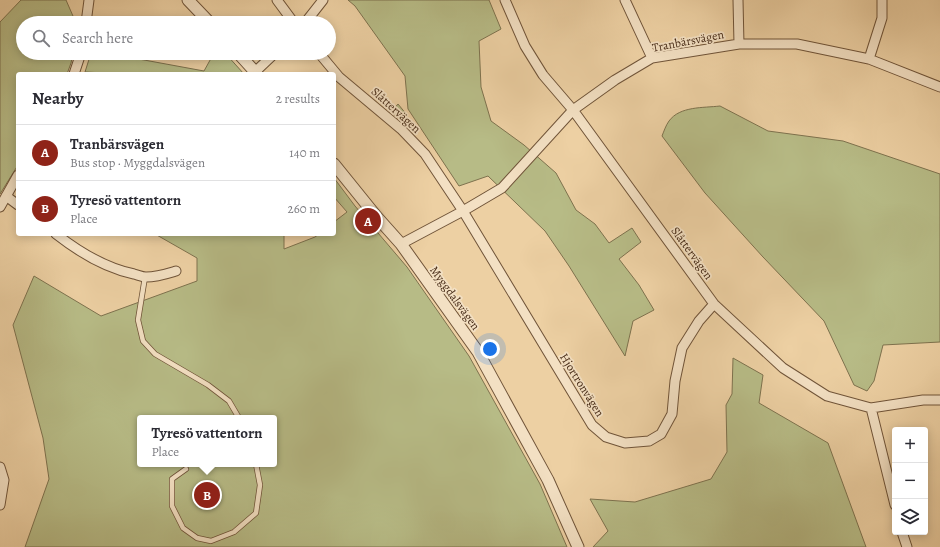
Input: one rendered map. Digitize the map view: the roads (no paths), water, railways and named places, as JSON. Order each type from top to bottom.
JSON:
[{"type":"street","points":[[87,16],[89,0]]},
{"type":"street","points":[[188,0],[203,16]]},
{"type":"street","points":[[277,0],[289,16]]},
{"type":"street","points":[[310,16],[323,0]]},
{"type":"street","name":"Slåttervägen","points":[[505,0],[528,52],[543,75],[573,110],[714,304],[783,368],[828,396],[871,408],[924,400],[940,400]]},
{"type":"street","points":[[626,0],[652,58]]},
{"type":"street","points":[[738,0],[739,44]]},
{"type":"street","points":[[869,59],[882,18],[882,0]]},
{"type":"street","name":"Tranbärsvägen","points":[[401,244],[463,211],[502,188],[573,110],[615,80],[652,58],[739,44],[796,44],[869,59],[940,87]]},
{"type":"street","points":[[75,72],[79,60]]},
{"type":"street","points":[[244,60],[255,72]]},
{"type":"street","points":[[257,72],[268,60]]},
{"type":"street","name":"Slåttervägen","points":[[325,60],[335,72]]},
{"type":"street","name":"Slåttervägen","points":[[336,73],[400,129],[426,154],[463,211]]},
{"type":"street","name":"Myggdalsvägen","points":[[336,166],[401,244],[478,352],[548,480],[578,547]]},
{"type":"street","points":[[0,207],[16,178]]},
{"type":"street","points":[[6,196],[16,204]]},
{"type":"street","name":"Hjortronvägen","points":[[463,211],[592,425],[606,437],[625,443],[649,441],[661,434],[672,414],[675,381],[682,348],[699,321],[714,304]]},
{"type":"street","points":[[59,236],[92,259],[127,273],[145,277],[161,276],[176,271]]},
{"type":"street","points":[[871,408],[893,499]]},
{"type":"street","points":[[0,467],[4,480],[0,505]]},
{"type":"street","points":[[903,535],[907,547]]},
{"type":"lane","points":[[145,277],[138,320],[143,342],[154,354],[208,385],[229,401],[237,415]]},
{"type":"lane","points":[[186,470],[172,479],[172,506],[183,528],[197,538],[211,542],[234,532],[256,513],[260,485],[257,467]]},
{"type":"place","name":"Tranbärsvägen","points":[[368,221]]},
{"type":"place","name":"Tyresö vattentorn","points":[[207,495]]}]
